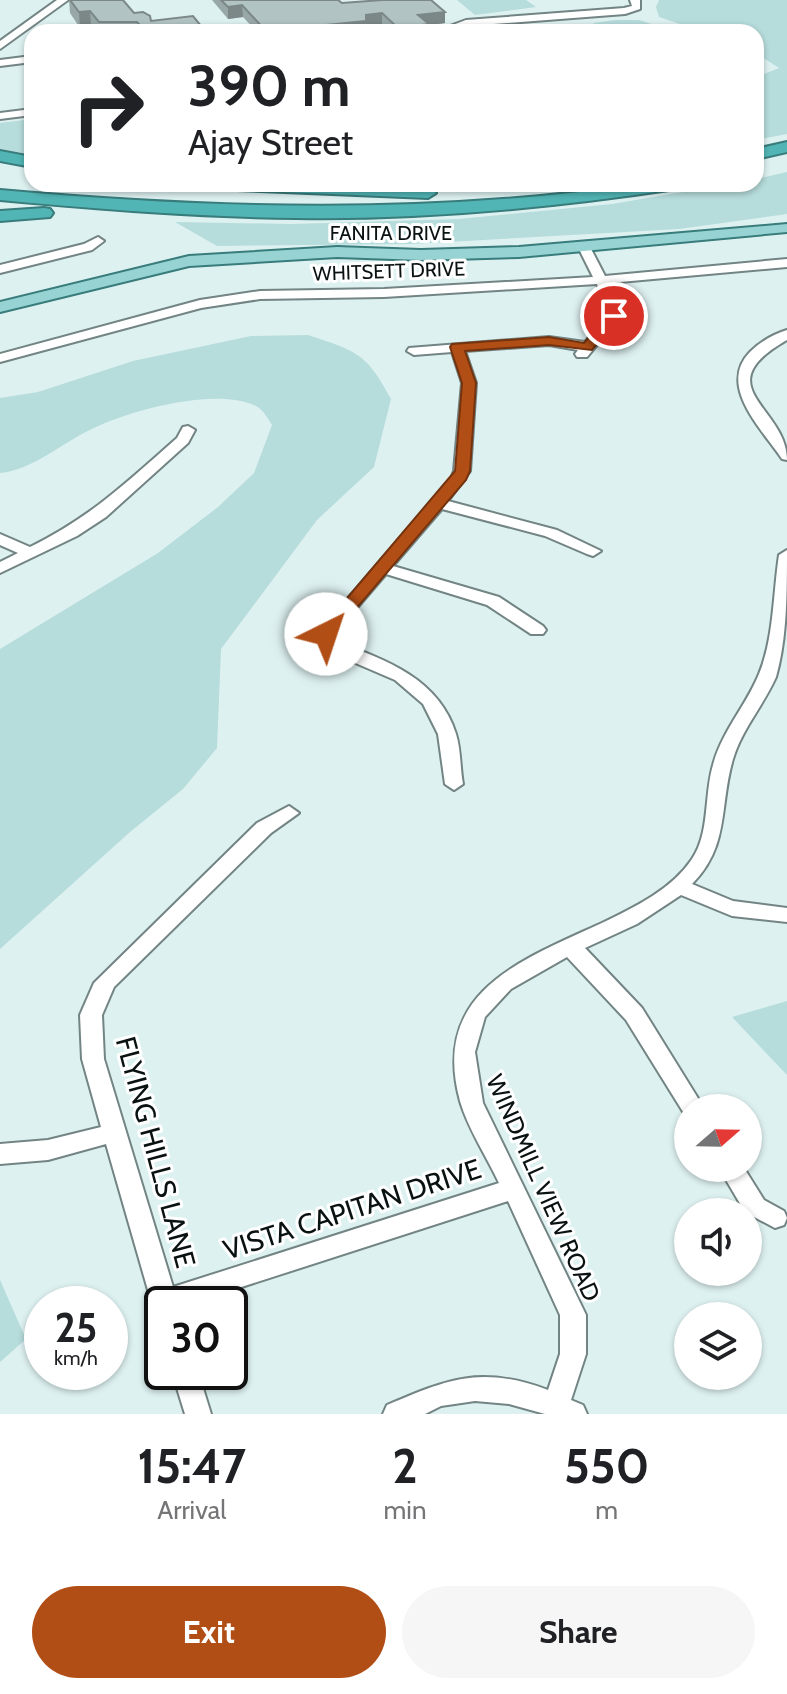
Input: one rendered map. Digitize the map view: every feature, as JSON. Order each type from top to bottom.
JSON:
[{"type":"highway","points":[[764,152],[787,147]]},
{"type":"highway","points":[[0,156],[24,160]]},
{"type":"highway","points":[[764,168],[787,163]]},
{"type":"highway","points":[[0,180],[24,182]]},
{"type":"highway","points":[[164,192],[220,196],[443,192]]},
{"type":"highway","points":[[404,192],[428,193]]},
{"type":"highway","points":[[0,216],[60,212],[309,213],[459,208],[604,192]]},
{"type":"highway","points":[[3,196],[309,213]]},
{"type":"main road","name":"FANITA DRIVE","points":[[0,307],[189,261],[337,252],[421,255],[584,247],[787,228]]},
{"type":"street","points":[[30,24],[63,0]]},
{"type":"street","points":[[463,24],[625,11],[637,7],[635,0]]},
{"type":"street","points":[[0,46],[24,28]]},
{"type":"street","points":[[0,63],[24,60]]},
{"type":"street","points":[[0,70],[24,67]]},
{"type":"street","points":[[0,116],[24,113]]},
{"type":"street","points":[[0,269],[88,247],[98,241]]},
{"type":"street","points":[[414,351],[549,341],[584,351],[614,316],[601,280],[584,247]]},
{"type":"street","name":"WHITSETT DRIVE","points":[[0,358],[200,304],[260,295],[384,293],[785,265]]},
{"type":"street","points":[[787,334],[763,348],[752,359],[744,385],[751,407],[787,456]]},
{"type":"street","points":[[454,784],[449,766],[447,733],[438,712],[424,694],[394,671],[331,646],[325,639],[462,471],[469,383],[457,347]]},
{"type":"street","points":[[0,568],[100,514],[183,440],[188,430]]},
{"type":"street","points":[[439,503],[551,533],[593,551]]},
{"type":"street","points":[[0,539],[31,553]]},
{"type":"street","name":"WINDMILL VIEW ROAD","points":[[565,1410],[575,1350],[575,1321],[569,1301],[467,1089],[465,1044],[474,1017],[502,984],[570,946],[662,901],[697,867],[707,850],[717,782],[726,751],[770,671],[787,555]]},
{"type":"street","points":[[383,568],[493,601],[537,630]]},
{"type":"street","name":"FLYING HILLS LANE","points":[[159,1286],[93,1059],[89,1034],[91,1015],[105,983],[264,828],[289,813]]},
{"type":"street","points":[[680,886],[707,901],[736,910],[787,915]]},
{"type":"street","points":[[570,946],[634,1014],[684,1094]]},
{"type":"street","points":[[0,1154],[48,1150],[113,1133]]},
{"type":"street","points":[[740,1182],[755,1207],[775,1218]]},
{"type":"street","name":"VISTA CAPITAN DRIVE","points":[[213,1286],[513,1189]]},
{"type":"street","points":[[191,1390],[198,1414]]},
{"type":"street","points":[[396,1414],[442,1394],[480,1390],[519,1393],[565,1410]]},
{"type":"shaded area","points":[[457,0],[526,0],[536,7],[475,15]]},
{"type":"shaded area","points":[[659,0],[787,0],[787,134],[764,138],[764,74],[779,68],[764,58],[764,24],[680,24],[659,17],[656,7]]},
{"type":"shaded area","points":[[639,20],[652,24],[595,24]]},
{"type":"shaded area","points":[[24,120],[24,154],[0,149],[0,123]]},
{"type":"shaded area","points":[[787,172],[787,214],[679,229],[412,244],[217,246],[175,222],[292,224],[459,219],[612,204],[683,192],[764,192],[764,177]]},
{"type":"shaded area","points":[[308,335],[358,355],[374,371],[391,399],[374,467],[317,520],[221,649],[217,748],[183,789],[130,832],[0,949],[0,649],[158,553],[218,507],[254,473],[272,425],[259,407],[239,401],[220,399],[175,403],[110,421],[24,467],[0,473],[0,398],[38,392],[133,361],[251,336]]},
{"type":"shaded area","points":[[787,1001],[787,1075],[732,1017]]},
{"type":"shaded area","points":[[0,1280],[24,1341],[0,1362]]},
{"type":"building","points":[[70,0],[123,0],[134,13],[143,12],[150,16],[151,21],[193,16],[200,24],[99,22],[90,11],[79,12]]},
{"type":"building","points":[[221,0],[338,0],[342,3],[431,0],[445,12],[418,15],[429,24],[394,24],[382,13],[366,15],[366,21],[336,24],[260,24],[242,5],[228,7]]},
{"type":"route","points":[[326,634],[458,480],[462,471],[469,383],[457,347],[549,341],[588,347],[614,316]]}]
